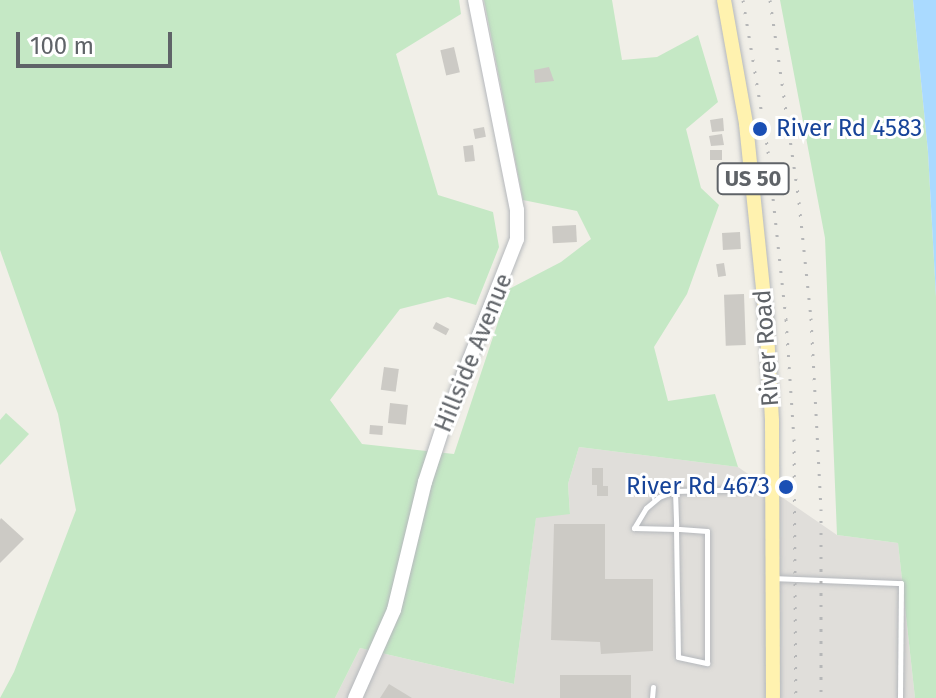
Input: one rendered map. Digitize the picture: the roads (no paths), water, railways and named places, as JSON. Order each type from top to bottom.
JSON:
[{"type":"main road","name":"River Road","points":[[724,0],[746,124],[757,218],[772,482],[773,698]]},
{"type":"street","name":"Hillside Avenue","points":[[355,698],[394,610],[425,482],[443,427],[517,239],[517,210],[475,0]]},
{"type":"lane","points":[[675,491],[676,529],[678,657],[707,663],[707,531],[676,529],[634,528],[646,508],[659,497],[675,491],[756,489],[772,482]]},
{"type":"lane","points":[[774,578],[901,583],[900,698]]},
{"type":"lane","points":[[652,698],[653,687]]},
{"type":"water","points":[[913,0],[936,0],[936,297],[928,152]]},
{"type":"railway","points":[[743,0],[768,151],[786,319],[794,439],[796,698]]},
{"type":"railway","points":[[770,0],[799,202],[811,318],[821,509],[821,698]]},
{"type":"place","name":"River Rd 4583","points":[[760,129]]},
{"type":"place","name":"River Rd 4673","points":[[786,487]]}]
